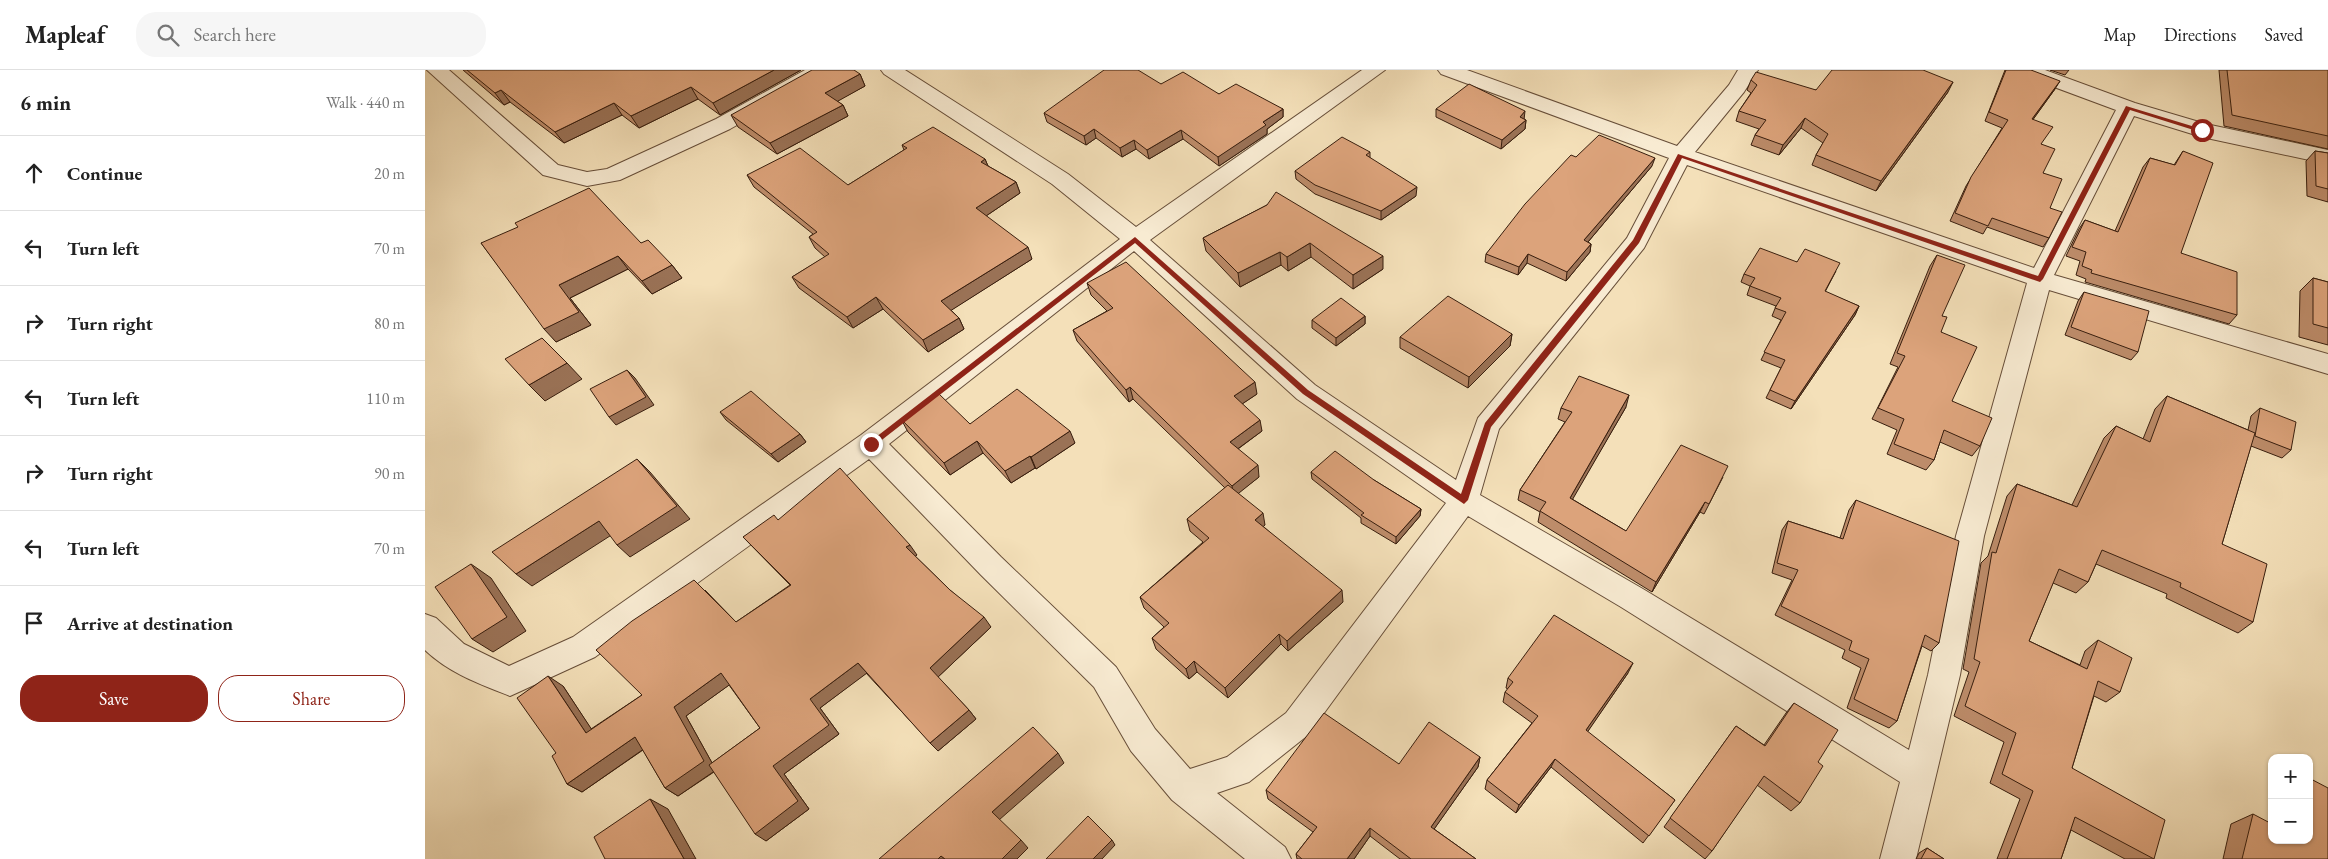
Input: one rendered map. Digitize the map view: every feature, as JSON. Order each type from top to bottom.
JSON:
[{"type":"street","points":[[437,70],[551,170],[587,179],[612,175],[723,124],[820,70]]},
{"type":"street","points":[[891,70],[1061,179],[1135,239],[1306,392],[1464,500],[1632,598],[1919,775]]},
{"type":"street","points":[[425,628],[434,641],[471,666],[510,681],[584,647],[871,444],[1135,239],[1375,70]]},
{"type":"street","points":[[1448,70],[1681,155],[2040,279],[2328,364]]},
{"type":"street","points":[[1184,788],[1237,770],[1297,724],[1464,500],[1487,426],[1636,242],[1681,155],[1737,88],[1748,70]]},
{"type":"street","points":[[2026,70],[2128,107],[2202,130],[2328,157]]},
{"type":"street","points":[[1897,859],[1944,675],[1971,536],[2040,279],[2128,107]]},
{"type":"street","points":[[871,444],[991,566],[1105,677],[1143,740],[1184,788],[1273,859]]},
{"type":"building","points":[[467,70],[774,70],[713,103],[691,87],[631,116],[614,103],[555,132],[501,90],[495,93]]},
{"type":"building","points":[[812,70],[854,70],[860,74],[825,93],[843,105],[770,143],[731,115]]},
{"type":"building","points":[[1104,70],[1138,70],[1161,84],[1183,72],[1219,94],[1236,84],[1283,109],[1263,122],[1266,125],[1218,157],[1181,130],[1147,150],[1134,140],[1120,148],[1094,129],[1084,136],[1044,113]]},
{"type":"building","points":[[1832,70],[1923,70],[1953,82],[1881,181],[1816,155],[1828,134],[1805,118],[1783,145],[1755,135],[1766,120],[1739,111],[1757,85],[1751,80],[1756,72],[1816,90]]},
{"type":"building","points":[[2006,70],[2031,70],[2060,81],[2032,119],[2053,127],[2041,144],[2055,149],[2043,173],[2062,179],[2050,208],[2062,212],[2049,238],[1992,218],[1988,226],[1955,213],[1971,177],[2008,120],[1989,112]]},
{"type":"building","points":[[2227,70],[2328,70],[2328,136],[2232,115]]},
{"type":"building","points":[[1469,84],[1525,111],[1520,117],[1526,120],[1502,140],[1436,109]]},
{"type":"building","points":[[933,127],[985,159],[981,162],[1016,182],[976,208],[1028,247],[941,301],[959,318],[923,340],[876,297],[847,317],[792,277],[829,254],[809,237],[817,232],[747,175],[800,148],[848,185],[907,148],[902,145]]},
{"type":"building","points":[[1599,135],[1655,158],[1584,240],[1591,244],[1567,272],[1528,254],[1519,267],[1486,254],[1525,204],[1571,155],[1576,157]]},
{"type":"building","points":[[1342,137],[1370,152],[1366,155],[1417,187],[1381,211],[1315,185],[1295,171]]},
{"type":"building","points":[[2183,151],[2213,163],[2181,253],[2237,272],[2237,315],[2091,273],[2092,270],[2082,266],[2086,252],[2072,247],[2085,220],[2118,232],[2150,158],[2175,165]]},
{"type":"building","points":[[2315,151],[2328,153],[2328,189],[2316,186]]},
{"type":"building","points":[[589,188],[641,243],[648,240],[672,265],[642,281],[618,256],[559,285],[579,312],[544,329],[481,243],[518,227],[515,223]]},
{"type":"building","points":[[1276,192],[1383,256],[1353,275],[1310,243],[1287,257],[1280,252],[1238,273],[1203,238],[1267,205]]},
{"type":"building","points":[[1760,248],[1797,262],[1805,249],[1840,263],[1825,291],[1859,306],[1795,401],[1770,390],[1785,360],[1764,352],[1786,312],[1775,308],[1781,298],[1750,286],[1755,278],[1744,274]]},
{"type":"building","points":[[1937,255],[1965,265],[1942,316],[1947,317],[1941,332],[1977,347],[1952,401],[1992,418],[1980,446],[1944,430],[1934,460],[1894,444],[1904,419],[1878,408],[1905,356],[1897,353]]},
{"type":"building","points":[[1126,262],[1255,382],[1234,396],[1260,420],[1230,442],[1258,465],[1232,486],[1130,387],[1126,390],[1073,330],[1113,308],[1087,283]]},
{"type":"building","points":[[2313,278],[2328,282],[2328,328],[2313,324]]},
{"type":"building","points":[[2084,292],[2149,311],[2138,352],[2071,327]]},
{"type":"building","points":[[1448,296],[1512,334],[1469,377],[1400,337]]},
{"type":"building","points":[[1341,298],[1365,316],[1336,338],[1312,320]]},
{"type":"building","points":[[542,338],[567,363],[529,385],[505,359]]},
{"type":"building","points":[[627,370],[646,397],[609,417],[590,389]]},
{"type":"building","points":[[1579,376],[1629,395],[1570,498],[1626,531],[1681,445],[1728,466],[1709,504],[1705,502],[1656,582],[1540,511],[1546,502],[1520,490],[1572,412],[1561,408]]},
{"type":"building","points":[[1017,389],[1070,431],[1031,457],[1005,471],[977,441],[944,463],[901,419],[938,393],[970,424]]},
{"type":"building","points":[[751,391],[800,434],[771,454],[720,412]]},
{"type":"building","points":[[2167,396],[2255,433],[2222,544],[2267,564],[2253,622],[2180,587],[2181,583],[2102,550],[2088,582],[2059,569],[2029,641],[2087,669],[2098,640],[2132,658],[2120,692],[2098,681],[2072,768],[2165,820],[2154,859],[2075,817],[2061,859],[2007,859],[2033,791],[2002,774],[2016,733],[1965,706],[1980,662],[1974,659],[1992,552],[1996,553],[2017,484],[2077,507],[2116,426],[2150,442]]},
{"type":"building","points":[[2260,408],[2296,422],[2291,450],[2255,436]]},
{"type":"building","points":[[1335,451],[1374,480],[1421,509],[1396,537],[1361,515],[1364,513],[1311,472]]},
{"type":"building","points":[[637,459],[677,506],[617,545],[599,521],[516,574],[492,552]]},
{"type":"building","points":[[840,468],[910,545],[906,547],[950,590],[984,617],[930,668],[969,710],[930,743],[858,663],[810,699],[829,725],[773,766],[798,801],[755,834],[709,765],[760,728],[721,673],[674,707],[704,761],[665,788],[635,737],[567,784],[552,756],[556,753],[517,698],[548,676],[586,733],[642,695],[596,650],[632,621],[694,580],[736,622],[791,585],[743,537],[774,515],[778,520]]},
{"type":"building","points":[[1228,485],[1263,513],[1255,520],[1342,590],[1287,641],[1279,634],[1225,688],[1194,661],[1186,669],[1152,638],[1169,623],[1140,597],[1209,538],[1187,519]]},
{"type":"building","points":[[1856,500],[1959,541],[1939,643],[1925,635],[1897,721],[1854,699],[1869,659],[1849,650],[1852,641],[1781,606],[1798,570],[1777,563],[1788,521],[1843,539]]},
{"type":"building","points":[[471,564],[507,617],[472,639],[435,587]]},
{"type":"building","points":[[1554,615],[1633,663],[1586,730],[1675,800],[1649,836],[1555,759],[1519,805],[1487,780],[1538,716],[1505,692],[1513,682],[1508,678]]},
{"type":"building","points":[[1794,703],[1838,730],[1818,762],[1823,766],[1800,803],[1764,776],[1712,851],[1670,818],[1736,726],[1765,746]]},
{"type":"building","points":[[1324,713],[1399,764],[1429,722],[1480,757],[1431,827],[1476,859],[1411,859],[1370,828],[1347,859],[1302,859],[1296,854],[1317,827],[1266,790]]},
{"type":"building","points":[[1033,727],[1058,753],[992,812],[1021,840],[1002,859],[945,859],[941,856],[938,859],[879,859]]},
{"type":"building","points":[[2313,780],[2328,788],[2328,859],[2242,859],[2253,814],[2268,822],[2268,844],[2313,844]]},
{"type":"building","points":[[650,799],[684,859],[605,859],[594,837]]},
{"type":"building","points":[[1088,816],[1112,840],[1093,859],[1046,859]]},
{"type":"building","points":[[1927,848],[1944,859],[1921,859]]},
{"type":"route","points":[[871,444],[1135,239],[1306,392],[1464,500],[1487,426],[1636,242],[1681,155],[2040,279],[2128,107],[2202,130]]}]
